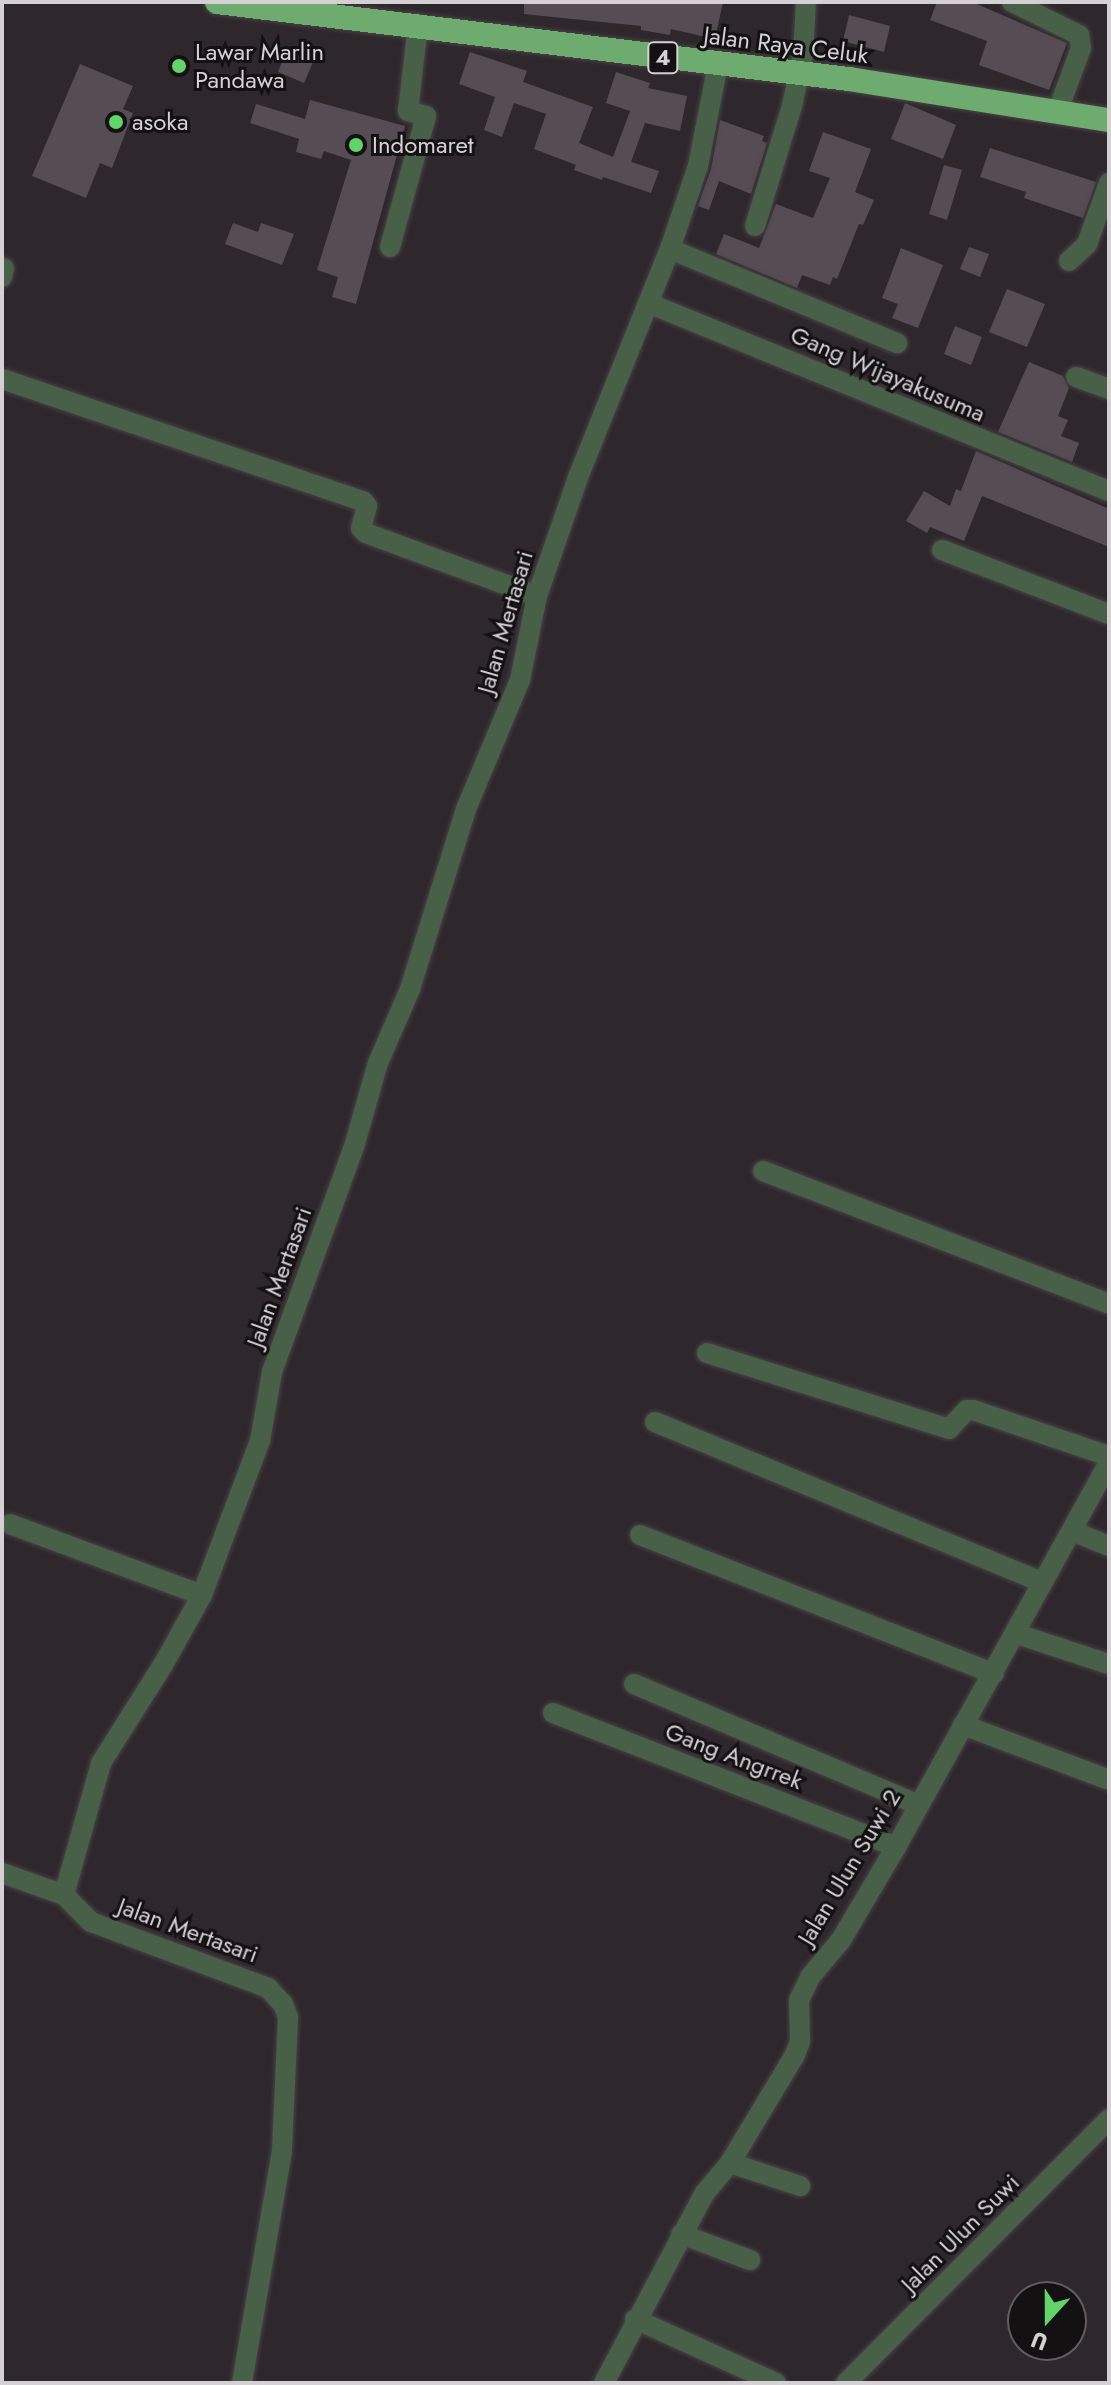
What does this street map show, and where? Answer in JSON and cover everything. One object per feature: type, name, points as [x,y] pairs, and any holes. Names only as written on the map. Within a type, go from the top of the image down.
[{"type":"highway","name":"Jalan Raya Celuk","points":[[217,2],[418,24],[799,73],[1109,120]]},
{"type":"street","points":[[755,226],[799,73],[806,2]]},
{"type":"street","points":[[1012,2],[1079,35],[1081,48],[1057,113]]},
{"type":"street","points":[[390,247],[426,116],[408,111],[418,24]]},
{"type":"street","name":"Jalan Mertasari","points":[[242,2383],[282,2151],[288,2017],[283,2004],[268,1988],[91,1922],[64,1895],[101,1763],[163,1665],[202,1595],[260,1441],[272,1372],[354,1147],[378,1063],[410,989],[466,809],[520,680],[537,596],[579,475],[670,249],[698,166],[718,64]]},
{"type":"street","points":[[1069,261],[1087,244],[1109,183]]},
{"type":"street","points":[[670,249],[897,343]]},
{"type":"street","name":"Gang Wijayakusuma","points":[[648,303],[1109,491]]},
{"type":"street","points":[[1076,377],[1109,389]]},
{"type":"street","points":[[2,379],[363,501],[367,506],[361,528],[366,533],[537,596]]},
{"type":"street","points":[[942,550],[1109,614]]},
{"type":"street","points":[[763,1171],[1109,1304]]},
{"type":"street","points":[[707,1353],[949,1429],[967,1410],[973,1410],[1109,1456]]},
{"type":"street","points":[[655,1422],[1042,1582]]},
{"type":"street","name":"Jalan Ulun Suwi 2","points":[[604,2383],[635,2319],[704,2194],[730,2163],[795,2055],[800,2041],[799,2000],[810,1977],[841,1940],[896,1847],[917,1804],[1017,1634],[1042,1582],[1109,1462]]},
{"type":"street","points":[[10,1524],[202,1595]]},
{"type":"street","points":[[1072,1531],[1109,1546]]},
{"type":"street","points":[[640,1535],[994,1674]]},
{"type":"street","points":[[1017,1634],[1109,1664]]},
{"type":"street","points":[[634,1684],[917,1804]]},
{"type":"street","name":"Gang Angrrek","points":[[553,1713],[896,1847]]},
{"type":"street","points":[[963,1725],[1109,1780]]},
{"type":"street","points":[[2,1873],[64,1895]]},
{"type":"street","name":"Jalan Ulun Suwi","points":[[850,2382],[1109,2119]]},
{"type":"street","points":[[730,2163],[800,2186]]},
{"type":"street","points":[[681,2234],[750,2260]]},
{"type":"street","points":[[635,2319],[776,2383]]},
{"type":"building","points":[[524,2],[723,2],[715,39],[671,29],[670,35],[641,30],[641,26],[524,14]]},
{"type":"building","points":[[937,2],[972,2],[1067,43],[1049,90],[979,65],[987,41],[930,20]]},
{"type":"building","points":[[849,15],[890,26],[884,52],[843,41]]},
{"type":"building","points":[[287,49],[314,60],[304,83],[278,72]]},
{"type":"building","points":[[470,52],[527,71],[523,82],[593,107],[579,143],[613,157],[630,111],[606,103],[616,72],[650,83],[648,88],[687,96],[680,131],[645,123],[631,162],[659,171],[651,193],[574,170],[576,165],[534,149],[546,114],[514,103],[502,137],[484,130],[495,97],[459,84]]},
{"type":"building","points":[[80,64],[133,86],[123,109],[133,113],[112,168],[100,163],[86,198],[32,176]]},
{"type":"building","points":[[310,100],[405,126],[356,304],[332,297],[338,277],[317,270],[351,160],[324,151],[321,159],[296,152],[299,139],[250,123],[256,104],[305,119]]},
{"type":"building","points":[[905,103],[956,125],[943,159],[891,139]]},
{"type":"building","points":[[720,120],[764,136],[762,141],[767,143],[751,194],[719,181],[709,210],[698,206],[711,169]]},
{"type":"building","points":[[823,132],[871,149],[855,192],[874,200],[863,225],[859,224],[837,279],[833,277],[830,285],[802,275],[797,288],[716,254],[724,234],[759,248],[776,204],[813,218],[830,178],[809,171]]},
{"type":"building","points":[[990,148],[1096,182],[1083,218],[1024,198],[1026,192],[980,177]]},
{"type":"building","points":[[944,165],[962,170],[947,220],[929,214]]},
{"type":"building","points":[[233,223],[258,232],[261,223],[294,234],[282,265],[225,244]]},
{"type":"building","points":[[969,247],[989,254],[980,277],[960,269]]},
{"type":"building","points":[[901,248],[943,265],[918,328],[892,318],[898,304],[882,298]]},
{"type":"building","points":[[1007,289],[1045,304],[1027,347],[989,332]]},
{"type":"building","points":[[955,326],[982,337],[971,365],[944,354]]},
{"type":"building","points":[[1029,362],[1063,376],[1069,388],[1058,416],[1068,420],[1061,436],[1079,443],[1072,462],[998,432]]},
{"type":"building","points":[[976,451],[1109,509],[1109,547],[982,496],[964,541],[930,527],[927,533],[906,521],[924,491],[950,506],[956,489],[961,491]]},
{"type":"place","name":"Lawar Marlin Pandawa","points":[[179,66]]},
{"type":"place","name":"asoka","points":[[116,122]]},
{"type":"place","name":"Indomaret","points":[[356,145]]}]
